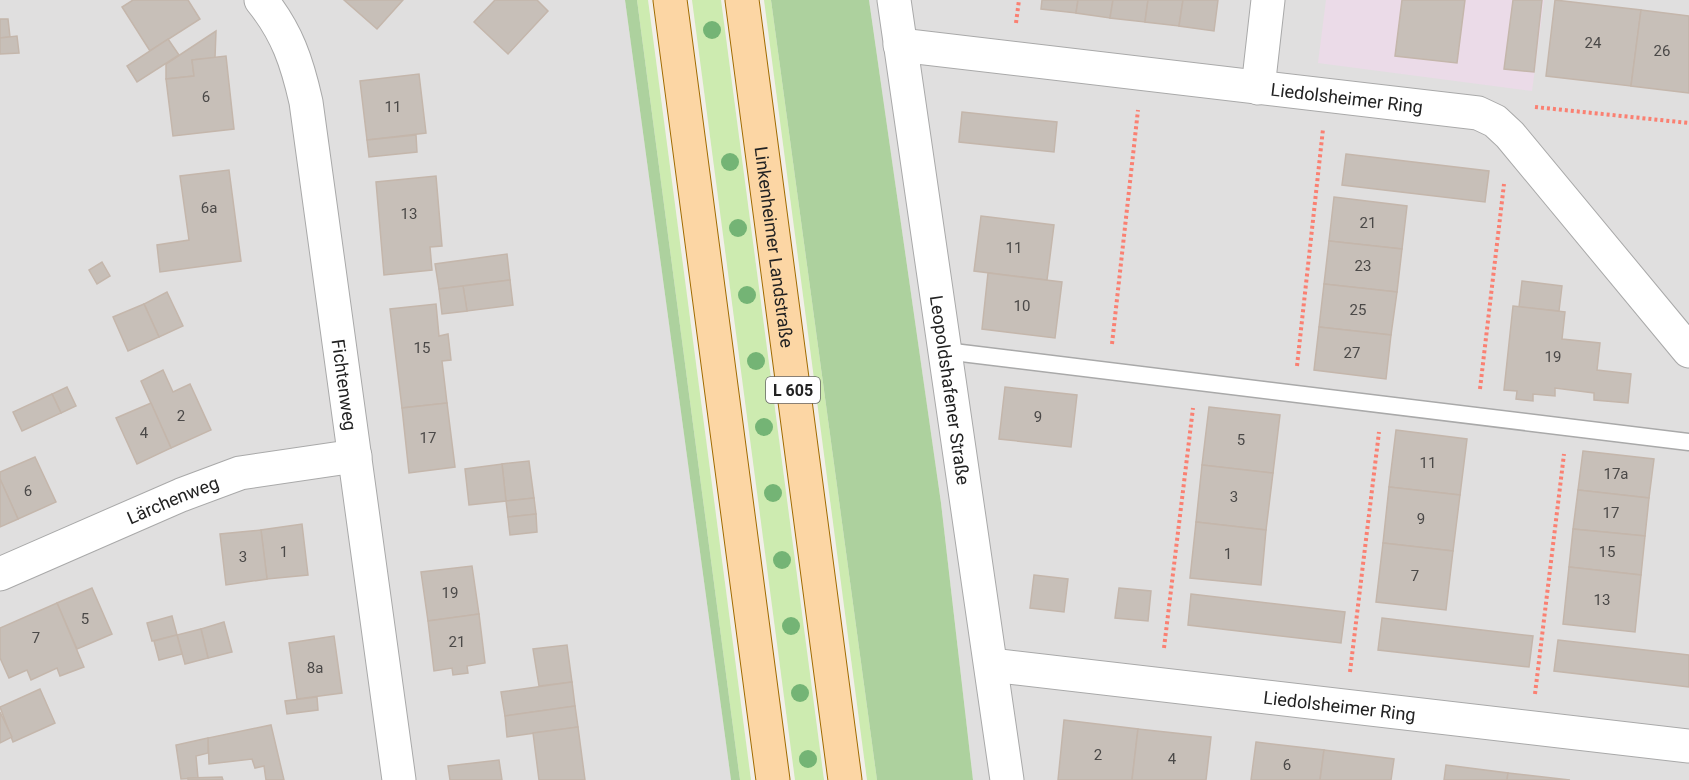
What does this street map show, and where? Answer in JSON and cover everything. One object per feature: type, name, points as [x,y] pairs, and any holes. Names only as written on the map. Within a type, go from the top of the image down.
[{"type":"main road","points":[[670,0],[773,780]]},
{"type":"main road","name":"Linkenheimer Landstraße","points":[[742,0],[845,780]]},
{"type":"street","name":"Fichtenweg","points":[[261,0],[274,17],[296,58],[306,102],[399,780]]},
{"type":"street","name":"Leopoldshafener Straße","points":[[894,0],[1008,780]]},
{"type":"street","points":[[1258,88],[1268,0]]},
{"type":"street","name":"Liedolsheimer Ring","points":[[900,45],[1478,114],[1502,128]]},
{"type":"street","points":[[1502,128],[1689,351]]},
{"type":"street","name":"Lärchenweg","points":[[0,574],[181,495],[240,473],[355,456]]},
{"type":"street","name":"Liedolsheimer Ring","points":[[991,665],[1689,746]]},
{"type":"lane","points":[[945,351],[1689,442]]},
{"type":"path","points":[[1109,371],[1142,75]]},
{"type":"path","points":[[1294,394],[1326,95]]},
{"type":"path","points":[[1476,416],[1506,104],[1689,123]]},
{"type":"path","points":[[1159,684],[1196,382]]},
{"type":"path","points":[[1346,706],[1383,405]]},
{"type":"path","points":[[1531,727],[1568,427]]},
{"type":"shaded area","points":[[0,0],[625,0],[731,780],[0,780]]},
{"type":"shaded area","points":[[869,0],[1689,0],[1689,780],[973,780],[941,503]]},
{"type":"shaded area","points":[[1326,0],[1544,0],[1532,91],[1318,63]]},
{"type":"green space","points":[[625,0],[637,0],[740,780],[731,780]]},
{"type":"green space","points":[[637,0],[648,0],[751,780],[740,780]]},
{"type":"green space","points":[[692,0],[721,0],[824,780],[795,780]]},
{"type":"green space","points":[[764,0],[771,0],[877,780],[867,780]]},
{"type":"green space","points":[[771,0],[869,0],[941,503],[973,780],[877,780]]},
{"type":"building","points":[[133,0],[188,0],[200,19],[150,51],[122,7]]},
{"type":"building","points":[[344,0],[403,0],[377,29]]},
{"type":"building","points":[[495,0],[537,0],[548,11],[508,54],[474,22]]},
{"type":"building","points":[[1042,0],[1078,0],[1076,13],[1041,9]]},
{"type":"building","points":[[1078,0],[1113,0],[1110,18],[1076,13]]},
{"type":"building","points":[[1113,0],[1148,0],[1145,22],[1110,18]]},
{"type":"building","points":[[1148,0],[1183,0],[1179,26],[1145,22]]},
{"type":"building","points":[[1183,0],[1218,0],[1214,31],[1179,26]]},
{"type":"building","points":[[1402,0],[1465,0],[1457,63],[1395,56]]},
{"type":"building","points":[[1513,0],[1542,0],[1534,72],[1504,69]]},
{"type":"building","points":[[1555,0],[1641,10],[1631,86],[1546,76]]},
{"type":"building","points":[[1641,10],[1689,16],[1689,93],[1631,86]]},
{"type":"building","points":[[0,19],[8,19],[10,37],[0,38]]},
{"type":"building","points":[[216,31],[215,58],[192,60],[194,76],[166,79],[166,64]]},
{"type":"building","points":[[17,36],[19,53],[0,54],[0,38]]},
{"type":"building","points":[[168,39],[179,55],[137,82],[127,66]]},
{"type":"building","points":[[226,56],[234,129],[173,136],[166,79],[194,76],[192,60]]},
{"type":"building","points":[[419,74],[426,133],[367,140],[360,81]]},
{"type":"building","points":[[962,112],[1057,122],[1054,152],[959,142]]},
{"type":"building","points":[[416,135],[417,152],[369,157],[367,140]]},
{"type":"building","points":[[1346,154],[1489,171],[1485,202],[1342,185]]},
{"type":"building","points":[[229,170],[241,261],[160,272],[157,245],[189,240],[180,176]]},
{"type":"building","points":[[436,176],[442,246],[430,247],[432,270],[384,275],[376,182]]},
{"type":"building","points":[[1334,197],[1407,206],[1402,249],[1329,241]]},
{"type":"building","points":[[981,216],[1054,225],[1047,280],[974,271]]},
{"type":"building","points":[[1329,241],[1402,249],[1397,292],[1324,284]]},
{"type":"building","points":[[507,254],[510,280],[439,289],[435,264]]},
{"type":"building","points":[[102,262],[110,276],[97,284],[89,270]]},
{"type":"building","points":[[988,273],[1062,282],[1055,338],[982,329]]},
{"type":"building","points":[[510,280],[513,305],[467,311],[463,286]]},
{"type":"building","points":[[1522,281],[1562,286],[1559,311],[1519,307]]},
{"type":"building","points":[[1324,284],[1397,292],[1391,335],[1319,327]]},
{"type":"building","points":[[463,286],[467,311],[442,314],[439,289]]},
{"type":"building","points":[[167,292],[183,326],[159,337],[144,304]]},
{"type":"building","points":[[144,304],[159,337],[128,351],[113,317]]},
{"type":"building","points":[[436,304],[439,336],[448,334],[451,360],[442,361],[447,403],[402,408],[390,309]]},
{"type":"building","points":[[1513,306],[1565,312],[1562,339],[1600,343],[1597,370],[1631,374],[1628,403],[1594,400],[1594,393],[1555,388],[1555,396],[1533,394],[1533,401],[1516,399],[1517,391],[1504,390]]},
{"type":"building","points":[[1319,327],[1391,335],[1386,379],[1314,370]]},
{"type":"building","points":[[163,370],[173,392],[190,384],[211,430],[171,448],[141,381]]},
{"type":"building","points":[[67,387],[76,406],[61,413],[52,394]]},
{"type":"building","points":[[1005,387],[1077,395],[1071,447],[999,439]]},
{"type":"building","points":[[52,394],[61,413],[22,431],[13,412]]},
{"type":"building","points":[[151,403],[171,448],[137,464],[116,418]]},
{"type":"building","points":[[447,403],[455,467],[409,473],[402,408]]},
{"type":"building","points":[[1209,407],[1280,415],[1273,473],[1202,465]]},
{"type":"building","points":[[1396,430],[1467,439],[1460,495],[1389,487]]},
{"type":"building","points":[[1583,451],[1654,459],[1649,498],[1578,490]]},
{"type":"building","points":[[35,457],[56,502],[18,519],[0,479],[0,472]]},
{"type":"building","points":[[529,461],[534,498],[506,501],[502,464]]},
{"type":"building","points":[[502,464],[506,501],[469,505],[465,469]]},
{"type":"building","points":[[1202,465],[1273,473],[1266,530],[1196,522]]},
{"type":"building","points":[[0,479],[18,519],[0,527]]},
{"type":"building","points":[[1389,487],[1460,495],[1453,551],[1383,543]]},
{"type":"building","points":[[1578,490],[1649,498],[1645,536],[1573,529]]},
{"type":"building","points":[[534,498],[536,514],[508,517],[506,501]]},
{"type":"building","points":[[536,514],[537,532],[510,535],[508,517]]},
{"type":"building","points":[[1196,522],[1266,530],[1261,585],[1190,578]]},
{"type":"building","points":[[302,524],[308,575],[267,579],[261,530]]},
{"type":"building","points":[[1573,529],[1645,536],[1641,575],[1569,567]]},
{"type":"building","points":[[261,530],[267,579],[226,585],[220,534]]},
{"type":"building","points":[[1383,543],[1453,551],[1446,610],[1376,602]]},
{"type":"building","points":[[472,566],[479,614],[428,621],[421,572]]},
{"type":"building","points":[[1569,567],[1641,575],[1635,632],[1563,624]]},
{"type":"building","points":[[1034,575],[1068,579],[1064,612],[1030,608]]},
{"type":"building","points":[[92,588],[112,634],[77,649],[57,603]]},
{"type":"building","points":[[1119,588],[1151,591],[1148,621],[1115,618]]},
{"type":"building","points":[[1191,594],[1345,612],[1341,643],[1188,625]]},
{"type":"building","points":[[57,603],[84,667],[60,676],[57,668],[31,680],[27,670],[9,678],[0,658],[0,628]]},
{"type":"building","points":[[479,614],[485,663],[467,666],[468,673],[453,675],[452,668],[434,671],[428,621]]},
{"type":"building","points":[[172,616],[177,635],[152,641],[147,623]]},
{"type":"building","points":[[1382,618],[1533,636],[1529,667],[1378,650]]},
{"type":"building","points":[[224,622],[232,652],[208,658],[201,629]]},
{"type":"building","points":[[201,629],[208,658],[185,664],[177,635]]},
{"type":"building","points":[[177,635],[182,654],[159,660],[154,641]]},
{"type":"building","points":[[334,636],[342,693],[297,699],[289,643]]},
{"type":"building","points":[[1558,640],[1689,655],[1689,687],[1554,671]]},
{"type":"building","points":[[567,645],[572,682],[539,686],[533,649]]},
{"type":"building","points":[[572,682],[575,706],[505,716],[501,692]]},
{"type":"building","points":[[40,689],[55,723],[13,742],[0,707]]},
{"type":"building","points":[[317,697],[318,710],[287,714],[285,701]]},
{"type":"building","points":[[575,706],[578,727],[507,737],[505,716]]},
{"type":"building","points":[[0,712],[12,737],[0,743]]},
{"type":"building","points":[[1064,720],[1138,729],[1132,780],[1058,780]]},
{"type":"building","points":[[271,725],[284,780],[266,780],[264,766],[255,768],[252,759],[209,764],[208,738]]},
{"type":"building","points":[[578,727],[585,780],[539,780],[533,733]]},
{"type":"building","points":[[1138,729],[1211,737],[1206,780],[1132,780]]},
{"type":"building","points":[[208,738],[208,753],[196,756],[198,778],[181,779],[176,745]]},
{"type":"building","points":[[1256,742],[1324,750],[1320,780],[1251,780]]},
{"type":"building","points":[[1324,750],[1394,759],[1391,780],[1320,780]]},
{"type":"building","points":[[499,760],[502,780],[450,780],[448,766]]},
{"type":"building","points":[[1446,765],[1508,773],[1507,780],[1444,780]]},
{"type":"building","points":[[1508,773],[1570,780],[1507,780]]},
{"type":"building","points":[[222,777],[223,780],[188,780],[188,778]]}]
